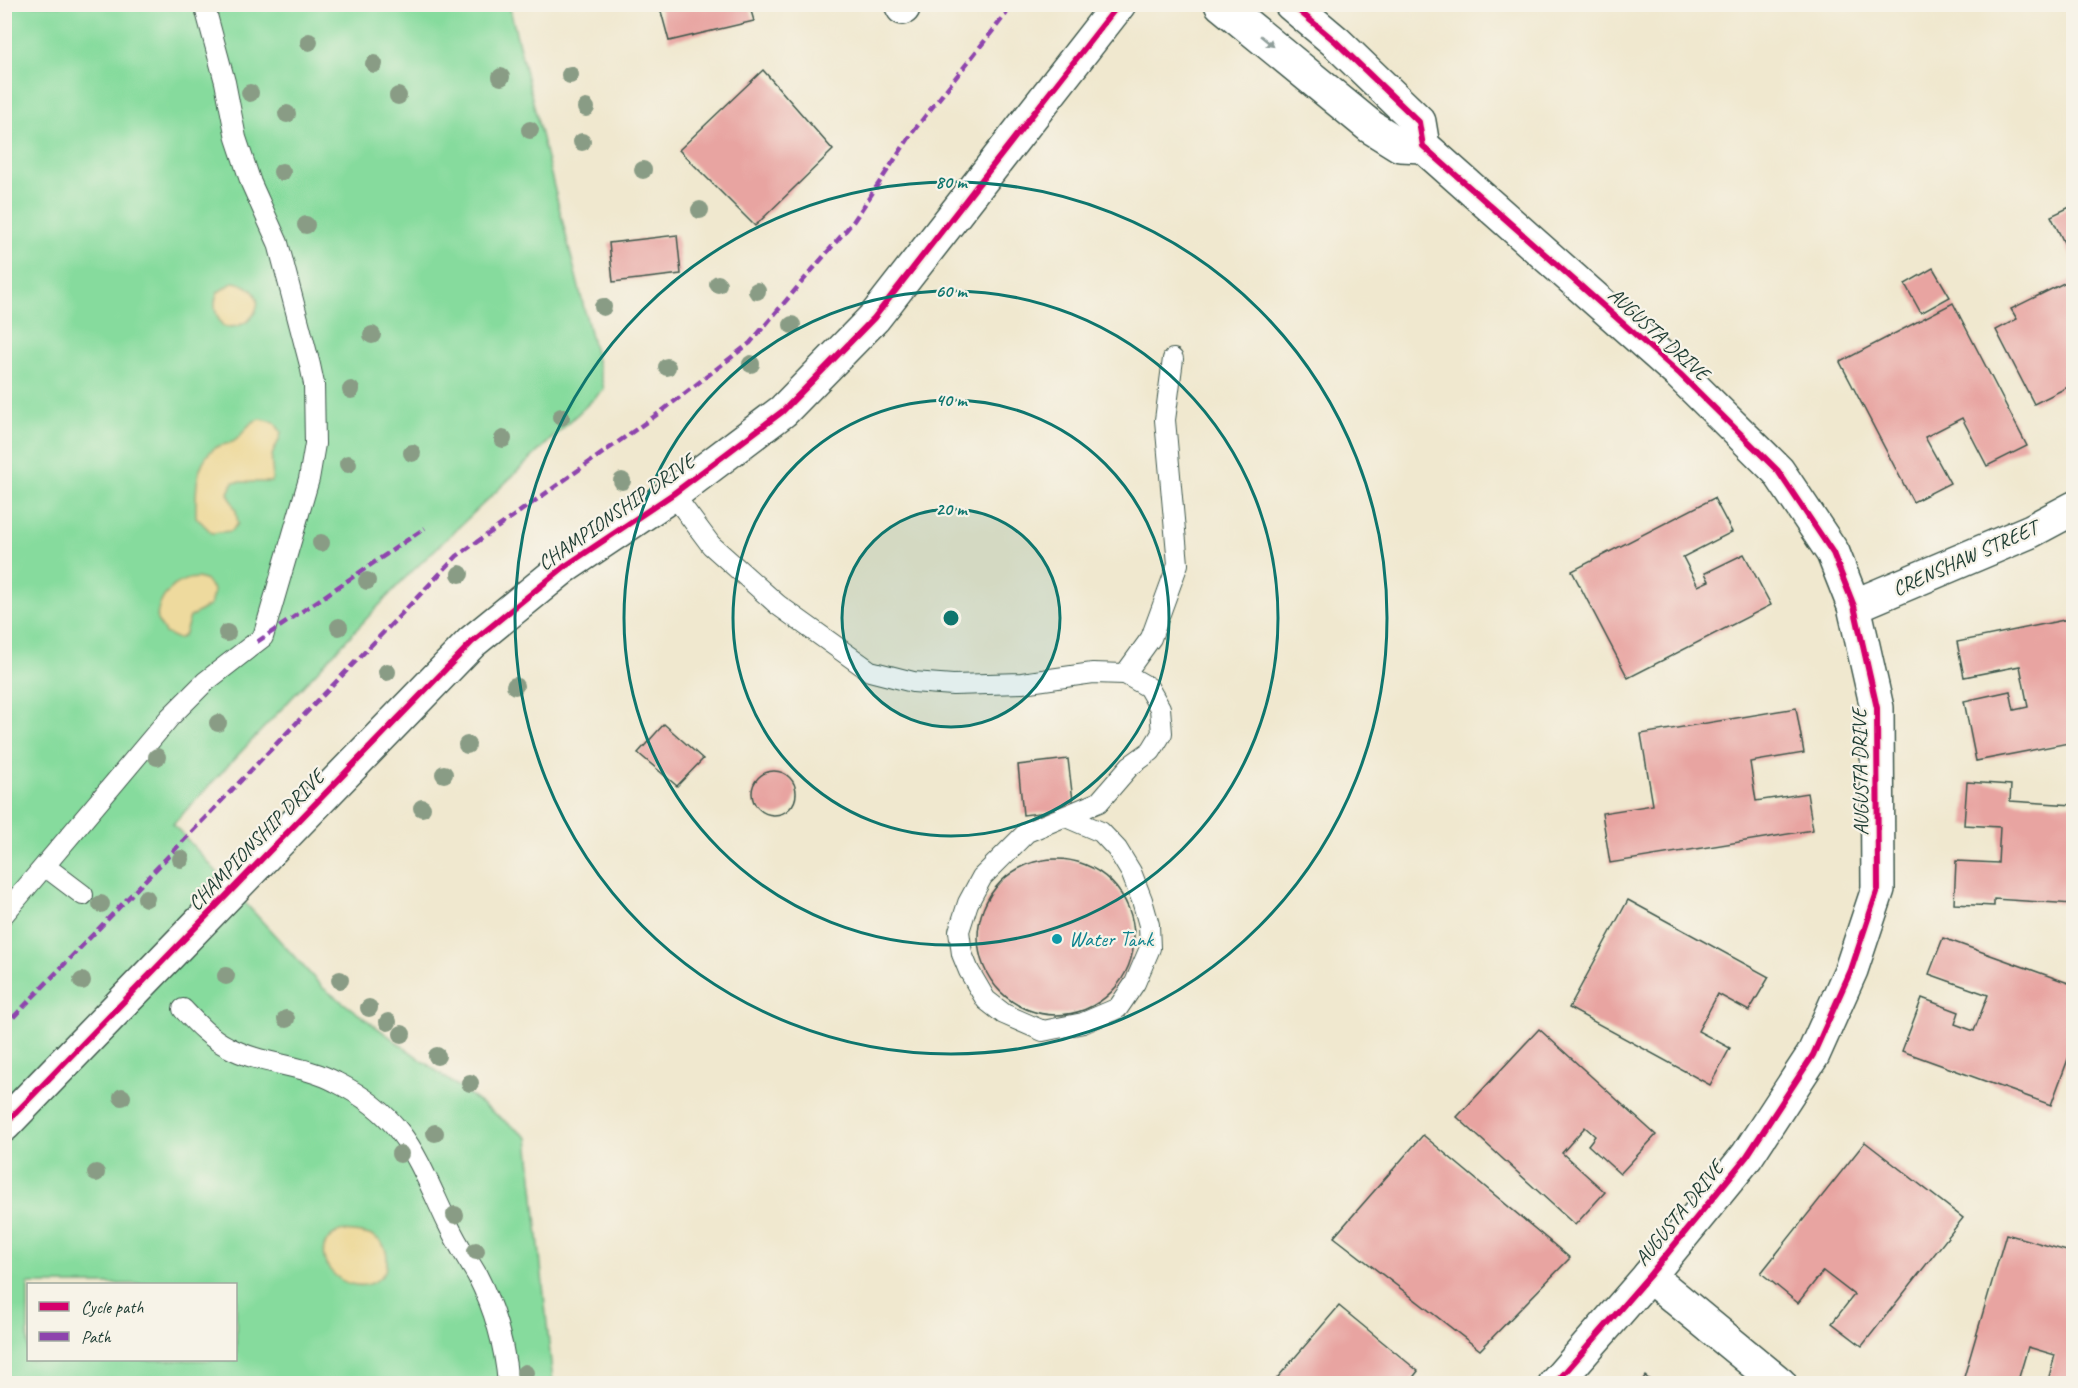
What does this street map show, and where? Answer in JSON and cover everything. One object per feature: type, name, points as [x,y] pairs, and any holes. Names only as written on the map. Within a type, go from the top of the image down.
[{"type":"street","name":"CHAMPIONSHIP DRIVE","points":[[4,1125],[472,642],[564,567],[673,494],[783,411],[874,318],[1119,4]]},
{"type":"street","points":[[1221,4],[1371,127],[1400,145],[1423,146],[1419,122],[1336,42],[1291,4]]},
{"type":"street","name":"AUGUSTA DRIVE","points":[[1423,146],[1680,374],[1778,471],[1833,553],[1854,606],[1877,708],[1878,889],[1851,970],[1813,1055],[1747,1156],[1649,1276],[1555,1383]]},
{"type":"street","name":"CRENSHAW STREET","points":[[1854,606],[2031,531],[2073,508]]},
{"type":"street","points":[[1649,1276],[1780,1383]]},
{"type":"lane","points":[[4,914],[46,867],[170,717],[205,682],[263,637],[309,479],[315,444],[314,384],[310,365],[278,243],[251,183],[236,138],[204,4]]},
{"type":"lane","points":[[1125,674],[1151,638],[1178,564],[1165,420],[1173,359]]},
{"type":"lane","points":[[673,494],[711,545],[778,605],[870,671],[913,682],[953,685],[1022,683],[1093,673],[1125,674],[1148,687],[1160,708],[1162,733],[1151,751],[1130,766],[1099,802],[1027,832],[982,877],[972,894],[959,931],[962,954],[986,1000],[1004,1014],[1044,1031],[1083,1023],[1118,1008],[1135,983],[1150,948],[1149,925],[1142,900],[1117,849],[1101,832],[1066,817]]},
{"type":"lane","points":[[46,867],[83,895]]},
{"type":"lane","points":[[183,1009],[211,1037],[226,1047],[335,1081],[380,1108],[397,1127],[421,1162],[447,1222],[485,1293],[504,1349],[508,1383]]},
{"type":"green space","points":[[5,5],[509,5],[604,389],[402,581],[173,824],[323,988],[528,1138],[553,1383],[5,1384]]},
{"type":"sand","points":[[234,282],[247,287],[255,294],[258,302],[256,310],[243,324],[234,327],[223,326],[215,309],[216,296],[218,292]]},
{"type":"sand","points":[[261,419],[274,422],[281,432],[272,456],[271,482],[233,482],[228,493],[236,511],[238,524],[231,531],[212,533],[196,517],[197,482],[202,464],[212,450],[234,441],[250,424]]},
{"type":"sand","points":[[198,578],[207,581],[214,591],[210,605],[190,617],[184,636],[178,639],[165,633],[157,620],[160,604],[175,585]]},
{"type":"sand","points":[[340,1231],[372,1236],[383,1245],[387,1264],[377,1280],[365,1285],[352,1284],[340,1279],[331,1271],[325,1261],[324,1250],[328,1239]]},
{"type":"building","points":[[659,4],[749,4],[754,21],[669,41]]},
{"type":"building","points":[[763,70],[833,150],[755,226],[679,150]]},
{"type":"building","points":[[2074,205],[2074,263],[2051,216]]},
{"type":"building","points":[[677,235],[681,274],[613,282],[609,243]]},
{"type":"building","points":[[1933,268],[1950,297],[1921,313],[1905,284]]},
{"type":"building","points":[[2074,278],[2074,384],[2034,404],[1996,330],[2017,319],[2011,309]]},
{"type":"building","points":[[1953,303],[2027,446],[1987,466],[1962,418],[1925,437],[1950,483],[1913,502],[1840,362]]},
{"type":"building","points":[[1714,498],[1732,532],[1683,557],[1698,586],[1709,581],[1705,573],[1744,554],[1771,605],[1628,678],[1572,571]]},
{"type":"building","points":[[2074,618],[2074,742],[1976,761],[1964,701],[2010,691],[2014,710],[2028,707],[2020,666],[1964,677],[1957,642]]},
{"type":"building","points":[[1796,708],[1804,753],[1750,762],[1756,801],[1807,793],[1813,830],[1610,863],[1602,813],[1653,805],[1641,734]]},
{"type":"building","points":[[664,724],[703,759],[677,786],[638,753]]},
{"type":"building","points":[[1068,759],[1074,809],[1023,815],[1018,765]]},
{"type":"building","points":[[774,771],[789,778],[796,793],[789,808],[774,815],[759,808],[752,793],[759,778]]},
{"type":"building","points":[[1967,782],[2011,785],[2010,801],[2074,805],[2074,904],[1994,899],[1994,906],[1954,904],[1956,861],[1998,863],[2000,827],[1964,825]]},
{"type":"building","name":"Water Tank","points":[[1056,859],[1071,860],[1086,865],[1100,872],[1111,882],[1121,893],[1128,907],[1133,922],[1133,952],[1128,967],[1121,981],[1111,992],[1100,1002],[1086,1009],[1071,1014],[1056,1015],[1041,1014],[1026,1009],[1012,1002],[1001,992],[991,981],[984,967],[979,952],[978,937],[979,922],[984,907],[991,893],[1001,882],[1012,872],[1026,865],[1041,860]]},
{"type":"building","points":[[1628,900],[1769,977],[1749,1011],[1718,994],[1698,1031],[1730,1048],[1710,1085],[1569,1008]]},
{"type":"building","points":[[1943,938],[2074,985],[2074,1043],[2051,1105],[1902,1051],[1922,998],[1959,1012],[1955,1024],[1974,1031],[1988,995],[1929,974]]},
{"type":"building","points":[[1539,1029],[1656,1135],[1620,1174],[1588,1145],[1595,1136],[1585,1127],[1562,1153],[1605,1192],[1575,1225],[1457,1117]]},
{"type":"building","points":[[1423,1135],[1570,1258],[1480,1350],[1334,1237]]},
{"type":"building","points":[[1865,1142],[1963,1218],[1862,1346],[1832,1323],[1854,1295],[1823,1271],[1798,1303],[1761,1273]]},
{"type":"building","points":[[2006,1234],[2074,1253],[2074,1384],[2047,1384],[2055,1355],[2028,1347],[2017,1384],[1962,1384]]},
{"type":"building","points":[[1339,1306],[1418,1371],[1408,1384],[1272,1384]]},
{"type":"building","points":[[1645,1376],[1655,1384],[1640,1384]]},
{"type":"marked path","points":[[4,1027],[457,556],[662,411],[750,343],[853,222],[915,129],[1006,14],[1010,4]]},
{"type":"marked path","points":[[257,642],[425,528]]},
{"type":"cycle path","points":[[4,1125],[472,642],[564,567],[673,494],[783,411],[874,318],[1119,4]]},
{"type":"cycle path","points":[[1291,4],[1336,42],[1419,122],[1423,146],[1680,374],[1778,471],[1833,553],[1854,606],[1877,708],[1878,889],[1851,970],[1813,1055],[1747,1156],[1649,1276],[1555,1384]]},
{"type":"place","name":"Water Tank","points":[[1057,939]]}]
